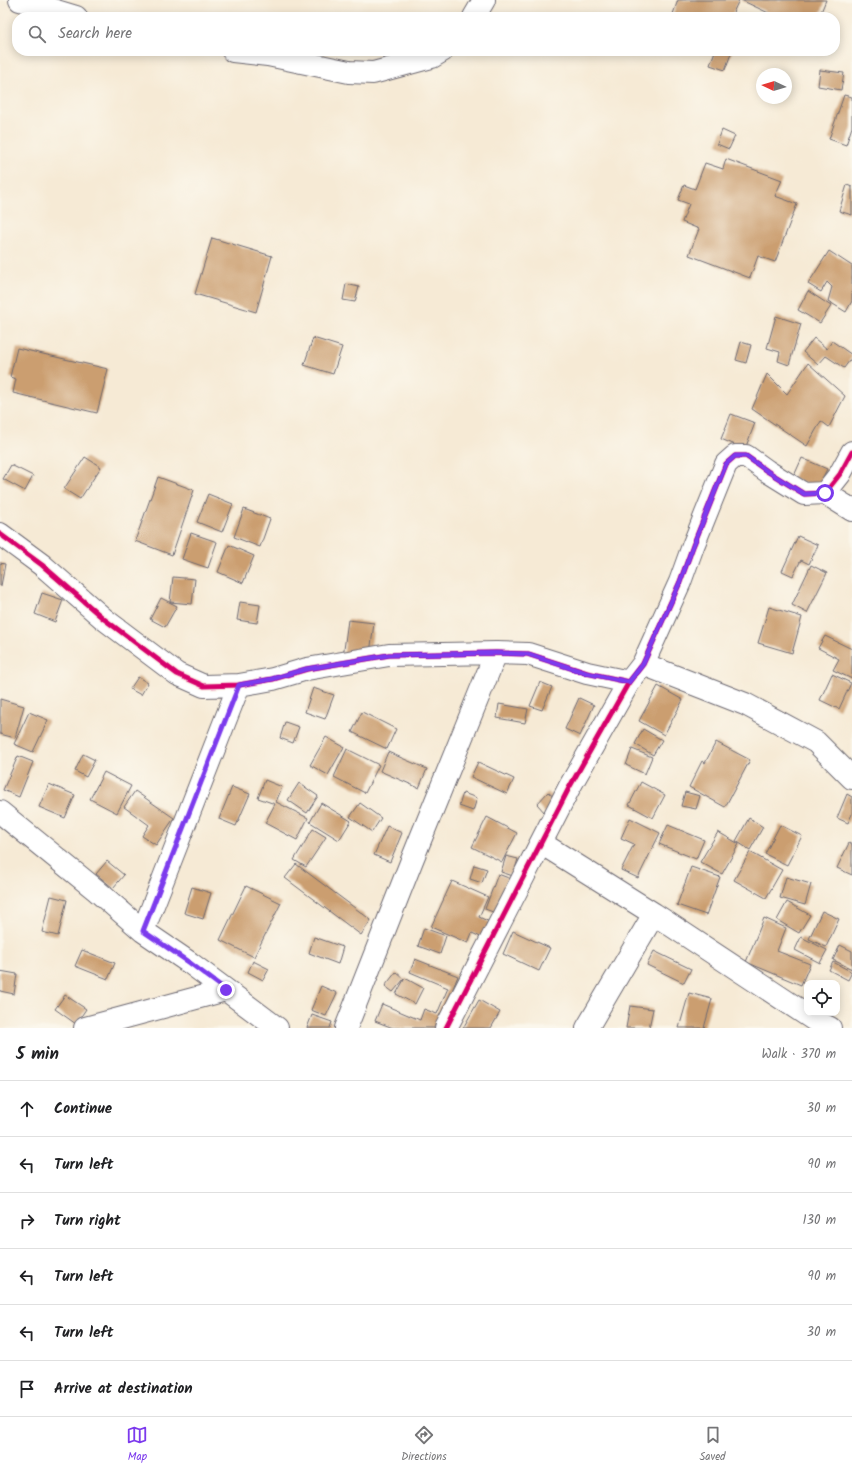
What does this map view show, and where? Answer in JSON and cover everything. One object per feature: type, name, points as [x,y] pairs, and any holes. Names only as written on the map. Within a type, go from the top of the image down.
[{"type":"street","points":[[20,0],[60,12]]},
{"type":"street","points":[[477,12],[484,0]]},
{"type":"street","points":[[273,56],[349,72],[373,73],[434,56]]},
{"type":"street","points":[[825,493],[840,474],[852,452]]},
{"type":"street","points":[[446,1028],[569,788],[629,682],[643,664],[680,582],[726,464],[735,456],[746,456],[804,494],[825,493],[852,510]]},
{"type":"street","points":[[0,534],[42,565],[104,619],[177,674],[204,686],[239,685],[272,679],[306,669],[389,655],[496,653],[528,654],[586,673],[629,682]]},
{"type":"street","points":[[346,1028],[496,653]]},
{"type":"street","points":[[643,664],[745,704],[816,742],[852,778]]},
{"type":"street","points":[[143,931],[239,685]]},
{"type":"street","points":[[0,812],[96,890],[143,931],[190,963],[277,1028]]},
{"type":"street","points":[[541,843],[654,914],[816,1021],[830,1028]]},
{"type":"street","points":[[587,1028],[654,914]]},
{"type":"street","points":[[85,1028],[226,990]]},
{"type":"building","points":[[678,0],[739,0],[733,12],[674,12]]},
{"type":"building","points":[[741,0],[826,0],[821,12],[766,12]]},
{"type":"building","points":[[713,56],[730,56],[725,70],[710,65]]},
{"type":"building","points":[[820,70],[844,73],[841,90],[818,86]]},
{"type":"building","points":[[844,95],[852,97],[852,127],[846,145],[829,139]]},
{"type":"building","points":[[722,130],[735,136],[729,149],[717,144]]},
{"type":"building","points":[[726,159],[782,180],[775,196],[797,204],[775,262],[758,256],[750,278],[689,255],[699,229],[682,222],[689,204],[678,200],[684,185],[695,189],[705,163],[723,169]]},
{"type":"building","points":[[847,185],[852,187],[852,215],[839,211]]},
{"type":"building","points":[[212,238],[272,256],[256,312],[195,294]]},
{"type":"building","points":[[829,251],[852,266],[852,301],[846,312],[828,301],[832,287],[827,282],[821,292],[808,284]]},
{"type":"building","points":[[346,284],[359,287],[355,302],[343,300]]},
{"type":"building","points":[[808,291],[831,306],[820,323],[798,310]]},
{"type":"building","points":[[776,316],[801,324],[789,365],[778,361],[780,352],[767,348]]},
{"type":"building","points":[[313,338],[342,347],[333,374],[304,365]]},
{"type":"building","points":[[814,338],[827,349],[832,341],[852,355],[852,357],[844,368],[826,356],[818,365],[803,352]]},
{"type":"building","points":[[741,342],[751,345],[746,363],[736,360]]},
{"type":"building","points":[[17,348],[108,369],[97,413],[13,393],[16,379],[10,377]]},
{"type":"building","points":[[808,363],[845,396],[829,427],[821,421],[807,446],[752,409],[767,374],[787,394]]},
{"type":"building","points":[[731,414],[755,423],[745,449],[721,439]]},
{"type":"building","points":[[85,457],[101,467],[80,499],[64,489]]},
{"type":"building","points":[[802,458],[827,469],[817,489],[793,478]]},
{"type":"building","points":[[11,465],[33,476],[25,491],[3,479]]},
{"type":"building","points":[[158,477],[194,490],[172,555],[135,541]]},
{"type":"building","points":[[208,494],[233,504],[222,532],[197,522]]},
{"type":"building","points":[[244,509],[270,519],[260,547],[234,537]]},
{"type":"building","points":[[191,533],[217,542],[208,568],[182,559]]},
{"type":"building","points":[[798,536],[818,545],[809,564],[801,560],[793,576],[782,571]]},
{"type":"building","points":[[229,545],[254,556],[243,583],[218,572]]},
{"type":"building","points":[[0,563],[5,564],[1,586],[0,586]]},
{"type":"building","points":[[811,565],[827,573],[807,613],[792,605]]},
{"type":"building","points":[[173,577],[195,579],[192,604],[170,602]]},
{"type":"building","points":[[42,593],[63,600],[55,622],[35,614]]},
{"type":"building","points":[[161,598],[177,606],[165,627],[150,619]]},
{"type":"building","points":[[240,602],[260,605],[257,623],[237,620]]},
{"type":"building","points":[[769,607],[802,617],[792,653],[758,643]]},
{"type":"building","points":[[348,620],[374,623],[369,661],[343,657]]},
{"type":"building","points":[[825,636],[852,649],[852,679],[833,670],[839,659],[818,648]]},
{"type":"building","points":[[832,674],[851,683],[839,709],[820,700]]},
{"type":"building","points":[[138,677],[148,683],[141,695],[130,689]]},
{"type":"building","points":[[540,682],[552,687],[542,710],[530,706]]},
{"type":"building","points":[[658,686],[683,700],[664,735],[639,721]]},
{"type":"building","points":[[313,688],[334,695],[325,719],[305,712]]},
{"type":"building","points":[[579,698],[594,705],[580,736],[565,729]]},
{"type":"building","points":[[0,699],[24,706],[15,738],[0,734]]},
{"type":"building","points":[[499,704],[528,709],[525,723],[497,718]]},
{"type":"building","points":[[29,712],[48,720],[33,752],[14,744]]},
{"type":"building","points":[[362,712],[396,729],[387,749],[352,732]]},
{"type":"building","points":[[285,722],[299,727],[293,743],[280,738]]},
{"type":"building","points":[[643,729],[662,740],[653,755],[635,744]]},
{"type":"building","points":[[326,737],[344,747],[328,775],[310,765]]},
{"type":"building","points":[[716,742],[750,760],[725,807],[689,787],[702,761],[705,763]]},
{"type":"building","points":[[347,749],[379,765],[365,793],[334,777]]},
{"type":"building","points":[[632,749],[652,757],[645,774],[626,765]]},
{"type":"building","points":[[388,752],[427,769],[419,788],[380,771]]},
{"type":"building","points":[[83,754],[95,760],[86,777],[75,771]]},
{"type":"building","points":[[18,756],[33,762],[19,797],[3,790]]},
{"type":"building","points":[[478,762],[514,779],[507,794],[471,777]]},
{"type":"building","points":[[104,772],[131,786],[117,813],[90,799]]},
{"type":"building","points":[[265,780],[282,787],[276,802],[308,818],[297,840],[265,823],[275,804],[258,798]]},
{"type":"building","points":[[641,782],[665,795],[653,818],[629,805]]},
{"type":"building","points":[[299,783],[318,796],[307,813],[288,800]]},
{"type":"building","points":[[49,784],[75,795],[65,818],[39,807]]},
{"type":"building","points":[[232,787],[250,794],[236,826],[219,819]]},
{"type":"building","points":[[135,791],[174,818],[156,845],[142,836],[149,825],[124,807]]},
{"type":"building","points":[[548,792],[557,800],[545,813],[537,804]]},
{"type":"building","points":[[685,792],[700,796],[696,809],[681,806]]},
{"type":"building","points":[[463,793],[477,798],[473,811],[459,806]]},
{"type":"building","points":[[847,794],[852,797],[852,814],[848,823],[837,818]]},
{"type":"building","points":[[321,803],[351,821],[339,840],[310,822]]},
{"type":"building","points":[[360,803],[381,818],[372,832],[350,817]]},
{"type":"building","points":[[487,817],[517,833],[502,862],[472,847]]},
{"type":"building","points":[[630,818],[660,833],[638,878],[621,870],[634,844],[621,838]]},
{"type":"building","points":[[749,818],[763,827],[750,850],[736,841]]},
{"type":"building","points":[[668,825],[704,840],[696,859],[659,844]]},
{"type":"building","points":[[780,825],[802,836],[787,865],[765,854]]},
{"type":"building","points":[[387,826],[402,833],[390,862],[374,855]]},
{"type":"building","points":[[313,829],[326,837],[306,867],[294,860]]},
{"type":"building","points":[[718,832],[739,844],[722,874],[700,862]]},
{"type":"building","points":[[849,843],[852,845],[852,875],[837,868]]},
{"type":"building","points":[[750,852],[782,870],[766,898],[734,880]]},
{"type":"building","points":[[506,856],[518,859],[513,876],[501,872]]},
{"type":"building","points":[[107,861],[124,875],[113,888],[96,874]]},
{"type":"building","points":[[296,864],[371,920],[361,935],[285,878]]},
{"type":"building","points":[[474,865],[487,869],[482,883],[470,879]]},
{"type":"building","points":[[691,867],[720,877],[706,915],[677,905]]},
{"type":"building","points":[[498,874],[514,880],[501,915],[485,909]]},
{"type":"building","points":[[786,877],[811,884],[805,905],[780,898]]},
{"type":"building","points":[[452,881],[488,897],[479,917],[494,924],[487,940],[472,933],[468,943],[431,927]]},
{"type":"building","points":[[246,886],[281,903],[254,957],[220,940]]},
{"type":"building","points":[[192,887],[211,893],[203,919],[184,913]]},
{"type":"building","points":[[51,896],[67,900],[58,936],[42,932]]},
{"type":"building","points":[[787,902],[810,915],[799,933],[777,920]]},
{"type":"building","points":[[822,911],[839,919],[826,947],[809,939]]},
{"type":"building","points":[[764,918],[786,928],[777,951],[810,964],[801,985],[746,962]]},
{"type":"building","points":[[424,928],[446,936],[440,954],[418,946]]},
{"type":"building","points":[[513,931],[550,948],[539,971],[503,954]]},
{"type":"building","points":[[314,937],[343,947],[338,964],[309,953]]},
{"type":"building","points":[[801,937],[827,950],[820,963],[795,950]]},
{"type":"building","points":[[840,945],[852,951],[852,969],[833,960]]},
{"type":"building","points":[[82,950],[115,963],[108,979],[75,966]]},
{"type":"building","points":[[654,951],[691,969],[684,983],[647,965]]},
{"type":"building","points":[[415,959],[458,976],[437,1028],[393,1028],[375,1021],[382,1004],[420,1020],[424,1009],[437,1014],[448,988],[410,972]]},
{"type":"building","points":[[253,961],[269,969],[263,980],[248,972]]},
{"type":"building","points":[[833,962],[852,972],[848,980],[829,970]]},
{"type":"building","points":[[0,971],[17,974],[14,994],[0,991]]},
{"type":"building","points":[[396,972],[404,979],[393,992],[385,986]]},
{"type":"building","points":[[405,978],[423,988],[415,1004],[396,994]]},
{"type":"building","points":[[321,986],[337,993],[326,1016],[311,1010]]},
{"type":"building","points":[[689,993],[712,999],[704,1028],[679,1028]]},
{"type":"building","points":[[65,995],[86,1009],[76,1024],[55,1009]]},
{"type":"building","points":[[479,1000],[500,1012],[491,1028],[463,1028]]},
{"type":"building","points":[[630,1006],[653,1009],[649,1028],[626,1028]]},
{"type":"building","points":[[312,1015],[332,1022],[330,1028],[307,1028]]},
{"type":"cycle path","points":[[446,1028],[569,788],[629,682],[643,664],[680,582],[726,464],[735,456],[746,456],[804,494],[825,493],[840,474],[852,452]]},
{"type":"cycle path","points":[[0,534],[42,565],[104,619],[177,674],[204,686],[239,685],[273,679],[307,669],[389,655],[496,653],[528,654],[587,673],[629,682]]},
{"type":"route","points":[[226,990],[143,931],[239,685],[272,679],[306,669],[389,655],[496,653],[528,654],[586,673],[629,682],[643,664],[680,582],[726,464],[735,456],[746,456],[804,494],[825,493]]}]
